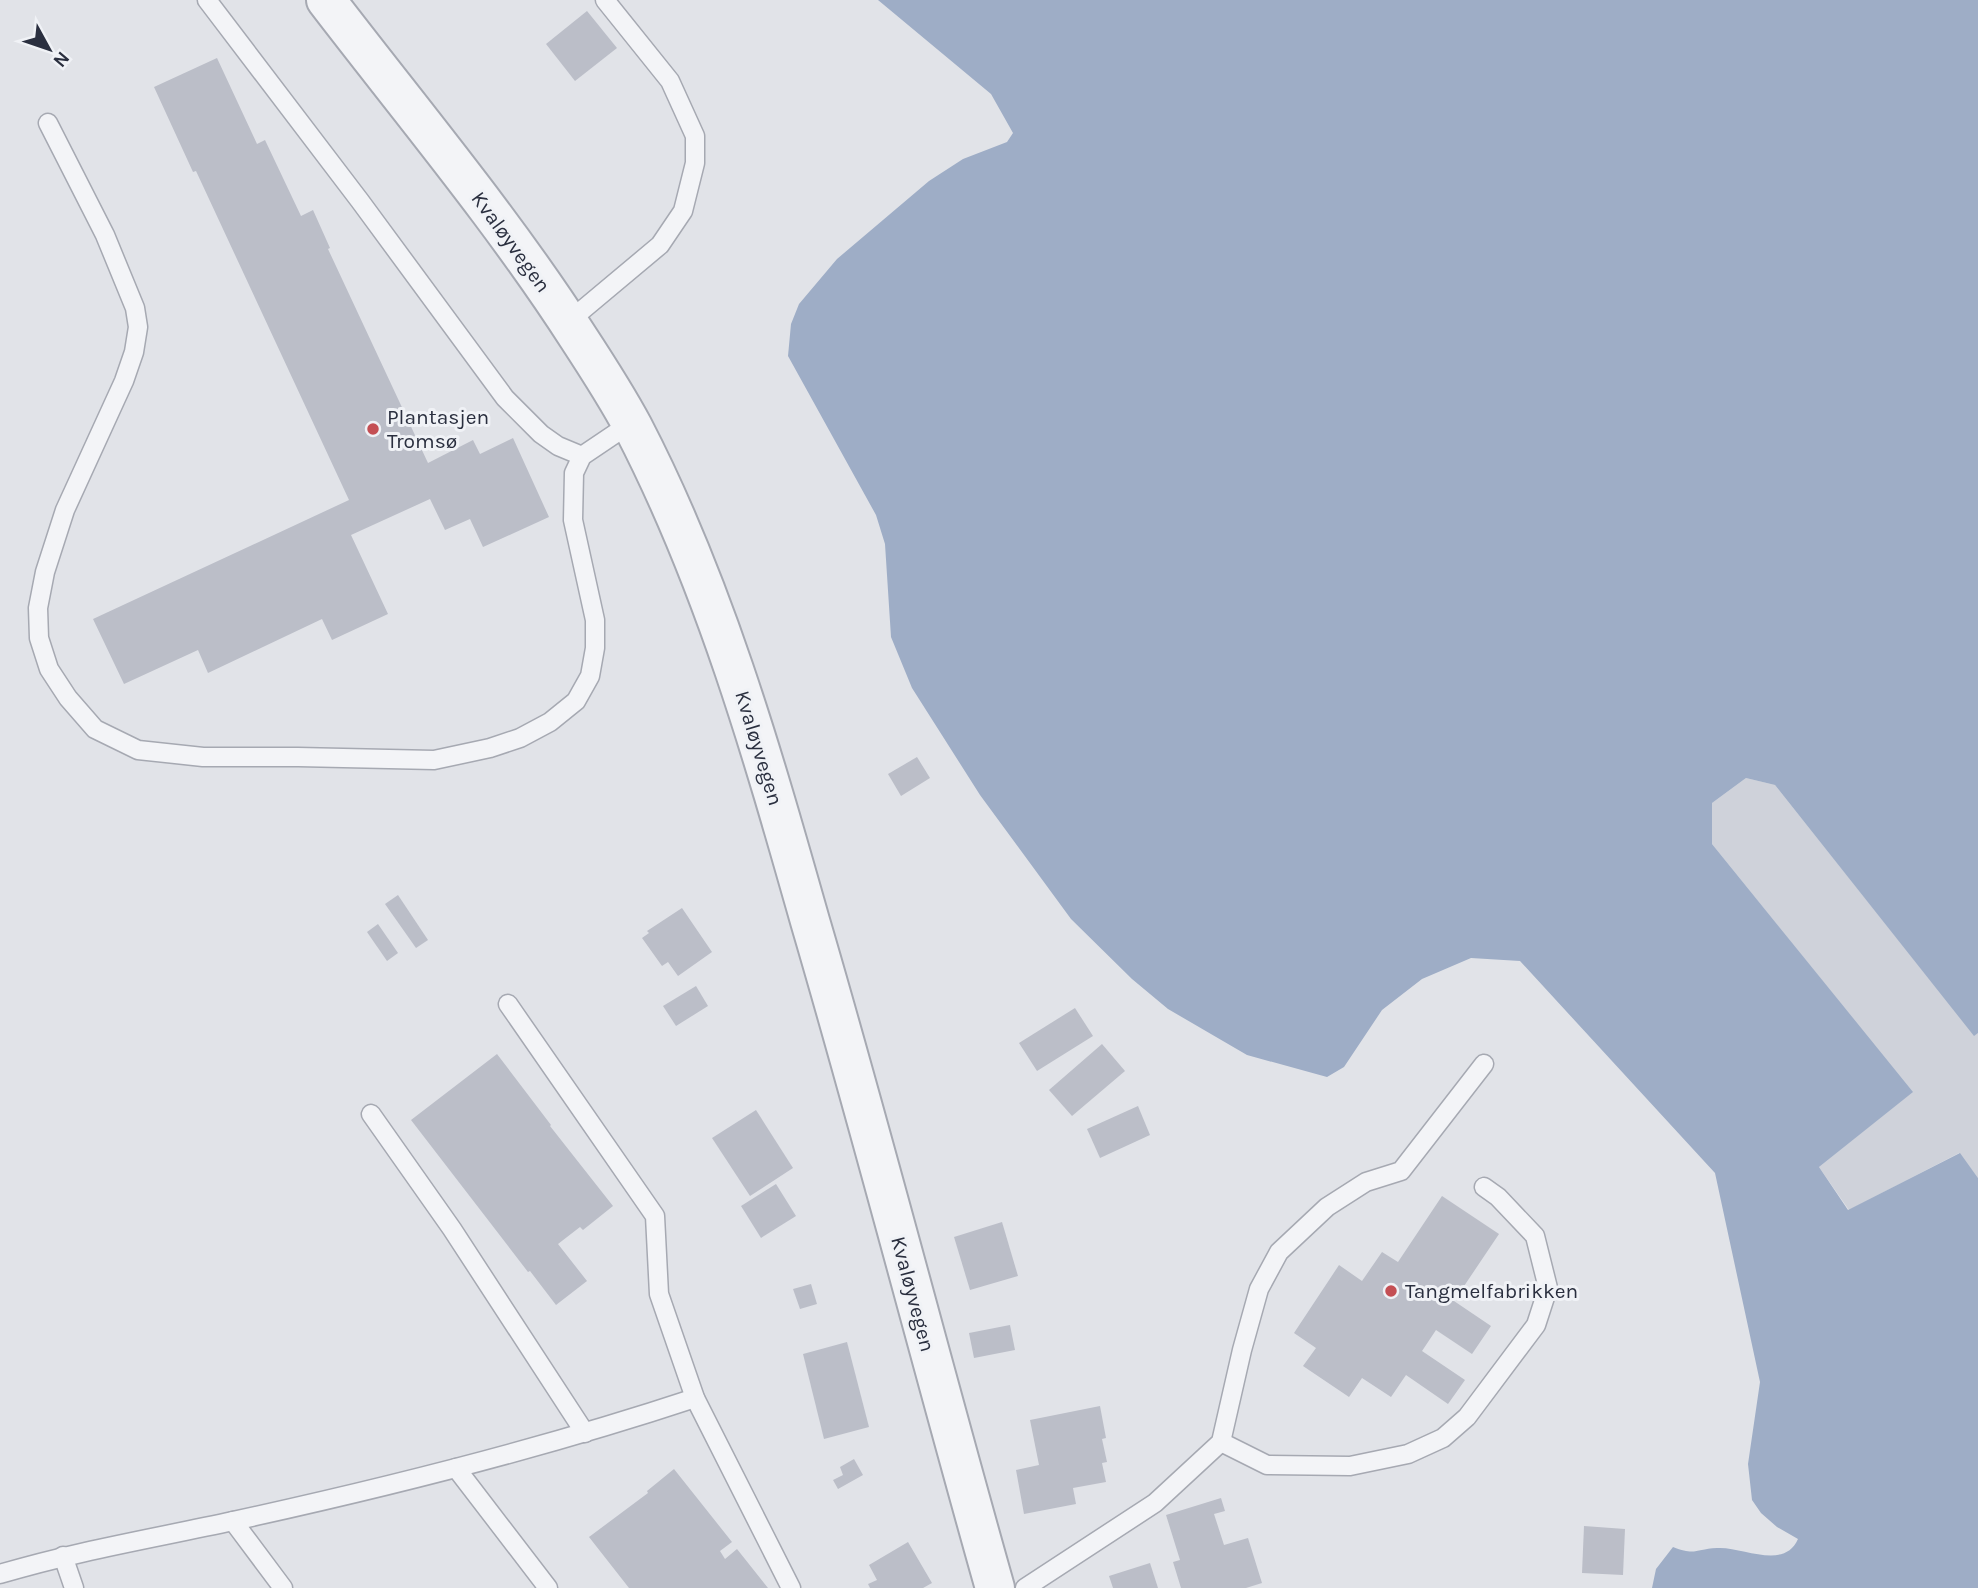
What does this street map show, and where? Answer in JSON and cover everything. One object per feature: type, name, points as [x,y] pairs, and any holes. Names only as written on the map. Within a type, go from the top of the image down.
[{"type":"street","name":"Kvaløyvegen","points":[[326,0],[502,227],[568,322],[631,423],[688,544],[707,591],[772,786],[831,990],[939,1392],[995,1588]]},
{"type":"lane","points":[[207,0],[505,398],[541,434],[558,446],[582,456]]},
{"type":"lane","points":[[568,322],[660,245],[683,211],[695,163],[695,136],[670,81],[605,0]]},
{"type":"lane","points":[[48,123],[105,235],[135,308],[138,327],[134,352],[124,381],[65,510],[38,608],[39,638],[49,669],[68,698],[95,729],[138,750],[203,757],[434,760],[490,748],[520,738],[551,722],[576,701],[590,676],[595,648],[595,620],[573,520],[574,472],[582,456],[631,423]]},
{"type":"lane","points":[[508,1004],[655,1216],[659,1294],[695,1398],[790,1588]]},
{"type":"lane","points":[[1025,1588],[1155,1503],[1221,1442],[1259,1289],[1279,1252],[1337,1201],[1366,1182],[1401,1171],[1484,1064]]},
{"type":"lane","points":[[371,1114],[452,1229],[586,1433]]},
{"type":"lane","points":[[1221,1442],[1267,1465],[1350,1466],[1408,1454],[1443,1438],[1467,1417],[1536,1325],[1548,1288],[1535,1236],[1498,1197],[1484,1187]]},
{"type":"lane","points":[[0,1574],[63,1556],[233,1521],[456,1468],[586,1433],[695,1398]]},
{"type":"lane","points":[[456,1468],[548,1588]]},
{"type":"lane","points":[[233,1521],[283,1588]]},
{"type":"lane","points":[[63,1556],[74,1588]]},
{"type":"shaded area","points":[[1746,778],[1775,785],[1974,1035],[1978,1033],[1978,1178],[1959,1153],[1849,1210],[1819,1167],[1912,1092],[1712,844],[1712,803]]},
{"type":"water","points":[[878,0],[1978,0],[1978,1033],[1974,1036],[1775,785],[1746,778],[1712,803],[1712,844],[1913,1092],[1819,1167],[1848,1210],[1960,1153],[1978,1178],[1978,1588],[1652,1588],[1656,1569],[1673,1547],[1691,1552],[1727,1548],[1773,1555],[1783,1554],[1792,1548],[1798,1539],[1777,1527],[1761,1513],[1752,1500],[1748,1464],[1760,1382],[1715,1173],[1520,961],[1471,958],[1422,979],[1382,1010],[1344,1067],[1327,1077],[1247,1055],[1168,1009],[1132,979],[1071,919],[980,795],[912,688],[891,637],[885,544],[876,515],[788,356],[791,324],[799,304],[837,259],[929,181],[963,159],[1007,142],[1013,133],[991,94]]},
{"type":"building","points":[[587,11],[617,48],[575,81],[546,44]]},
{"type":"building","points":[[217,58],[257,144],[265,140],[301,216],[313,210],[330,248],[328,249],[428,463],[473,440],[480,454],[513,438],[549,517],[483,547],[470,519],[445,530],[430,499],[351,535],[388,614],[332,640],[322,619],[208,673],[198,650],[124,684],[93,619],[349,500],[196,171],[193,172],[154,87]]},
{"type":"building","points":[[917,757],[930,778],[901,796],[888,774]]},
{"type":"building","points":[[398,895],[428,940],[416,948],[385,904]]},
{"type":"building","points":[[682,908],[712,952],[678,976],[668,962],[662,966],[642,938],[649,933],[647,931]]},
{"type":"building","points":[[378,924],[398,953],[387,961],[367,932]]},
{"type":"building","points":[[696,986],[708,1006],[676,1026],[663,1006]]},
{"type":"building","points":[[1075,1008],[1093,1036],[1037,1071],[1019,1043]]},
{"type":"building","points":[[1102,1044],[1125,1071],[1072,1116],[1049,1090]]},
{"type":"building","points":[[497,1054],[613,1206],[583,1230],[580,1227],[558,1244],[587,1281],[556,1305],[411,1120]]},
{"type":"building","points":[[1138,1106],[1150,1135],[1100,1158],[1087,1129]]},
{"type":"building","points":[[756,1110],[793,1168],[750,1196],[712,1138]]},
{"type":"building","points":[[776,1184],[796,1216],[761,1238],[741,1206]]},
{"type":"building","name":"Tangmelfabrikken","points":[[1442,1196],[1499,1234],[1454,1301],[1491,1326],[1472,1354],[1436,1330],[1422,1351],[1465,1380],[1448,1404],[1406,1375],[1391,1397],[1362,1378],[1349,1397],[1303,1366],[1316,1348],[1294,1333],[1339,1265],[1362,1281],[1382,1252],[1398,1262]]},
{"type":"building","points":[[1002,1222],[1018,1276],[970,1290],[954,1237]]},
{"type":"building","points":[[811,1284],[817,1304],[800,1309],[793,1289]]},
{"type":"building","points":[[1010,1325],[1015,1350],[974,1358],[969,1333]]},
{"type":"building","points":[[847,1342],[869,1427],[824,1439],[803,1354]]},
{"type":"building","points":[[1100,1406],[1106,1438],[1102,1439],[1107,1462],[1102,1463],[1106,1482],[1073,1488],[1076,1504],[1024,1514],[1016,1470],[1039,1465],[1030,1420]]},
{"type":"building","points":[[854,1459],[863,1475],[838,1489],[833,1480],[843,1475],[840,1467]]},
{"type":"building","points":[[674,1469],[732,1542],[720,1551],[725,1559],[737,1549],[768,1588],[629,1588],[589,1537],[648,1493],[647,1491]]},
{"type":"building","points":[[1221,1498],[1225,1511],[1214,1514],[1224,1545],[1248,1538],[1262,1583],[1246,1588],[1181,1588],[1173,1562],[1180,1560],[1166,1515]]},
{"type":"building","points":[[1584,1526],[1625,1529],[1623,1575],[1582,1573]]},
{"type":"building","points":[[908,1542],[932,1583],[923,1588],[870,1588],[868,1584],[877,1580],[869,1565]]},
{"type":"building","points":[[1150,1563],[1158,1588],[1113,1588],[1109,1576]]},
{"type":"place","name":"Plantasjen Tromsø","points":[[373,429]]},
{"type":"place","name":"Tangmelfabrikken","points":[[1391,1291]]}]
